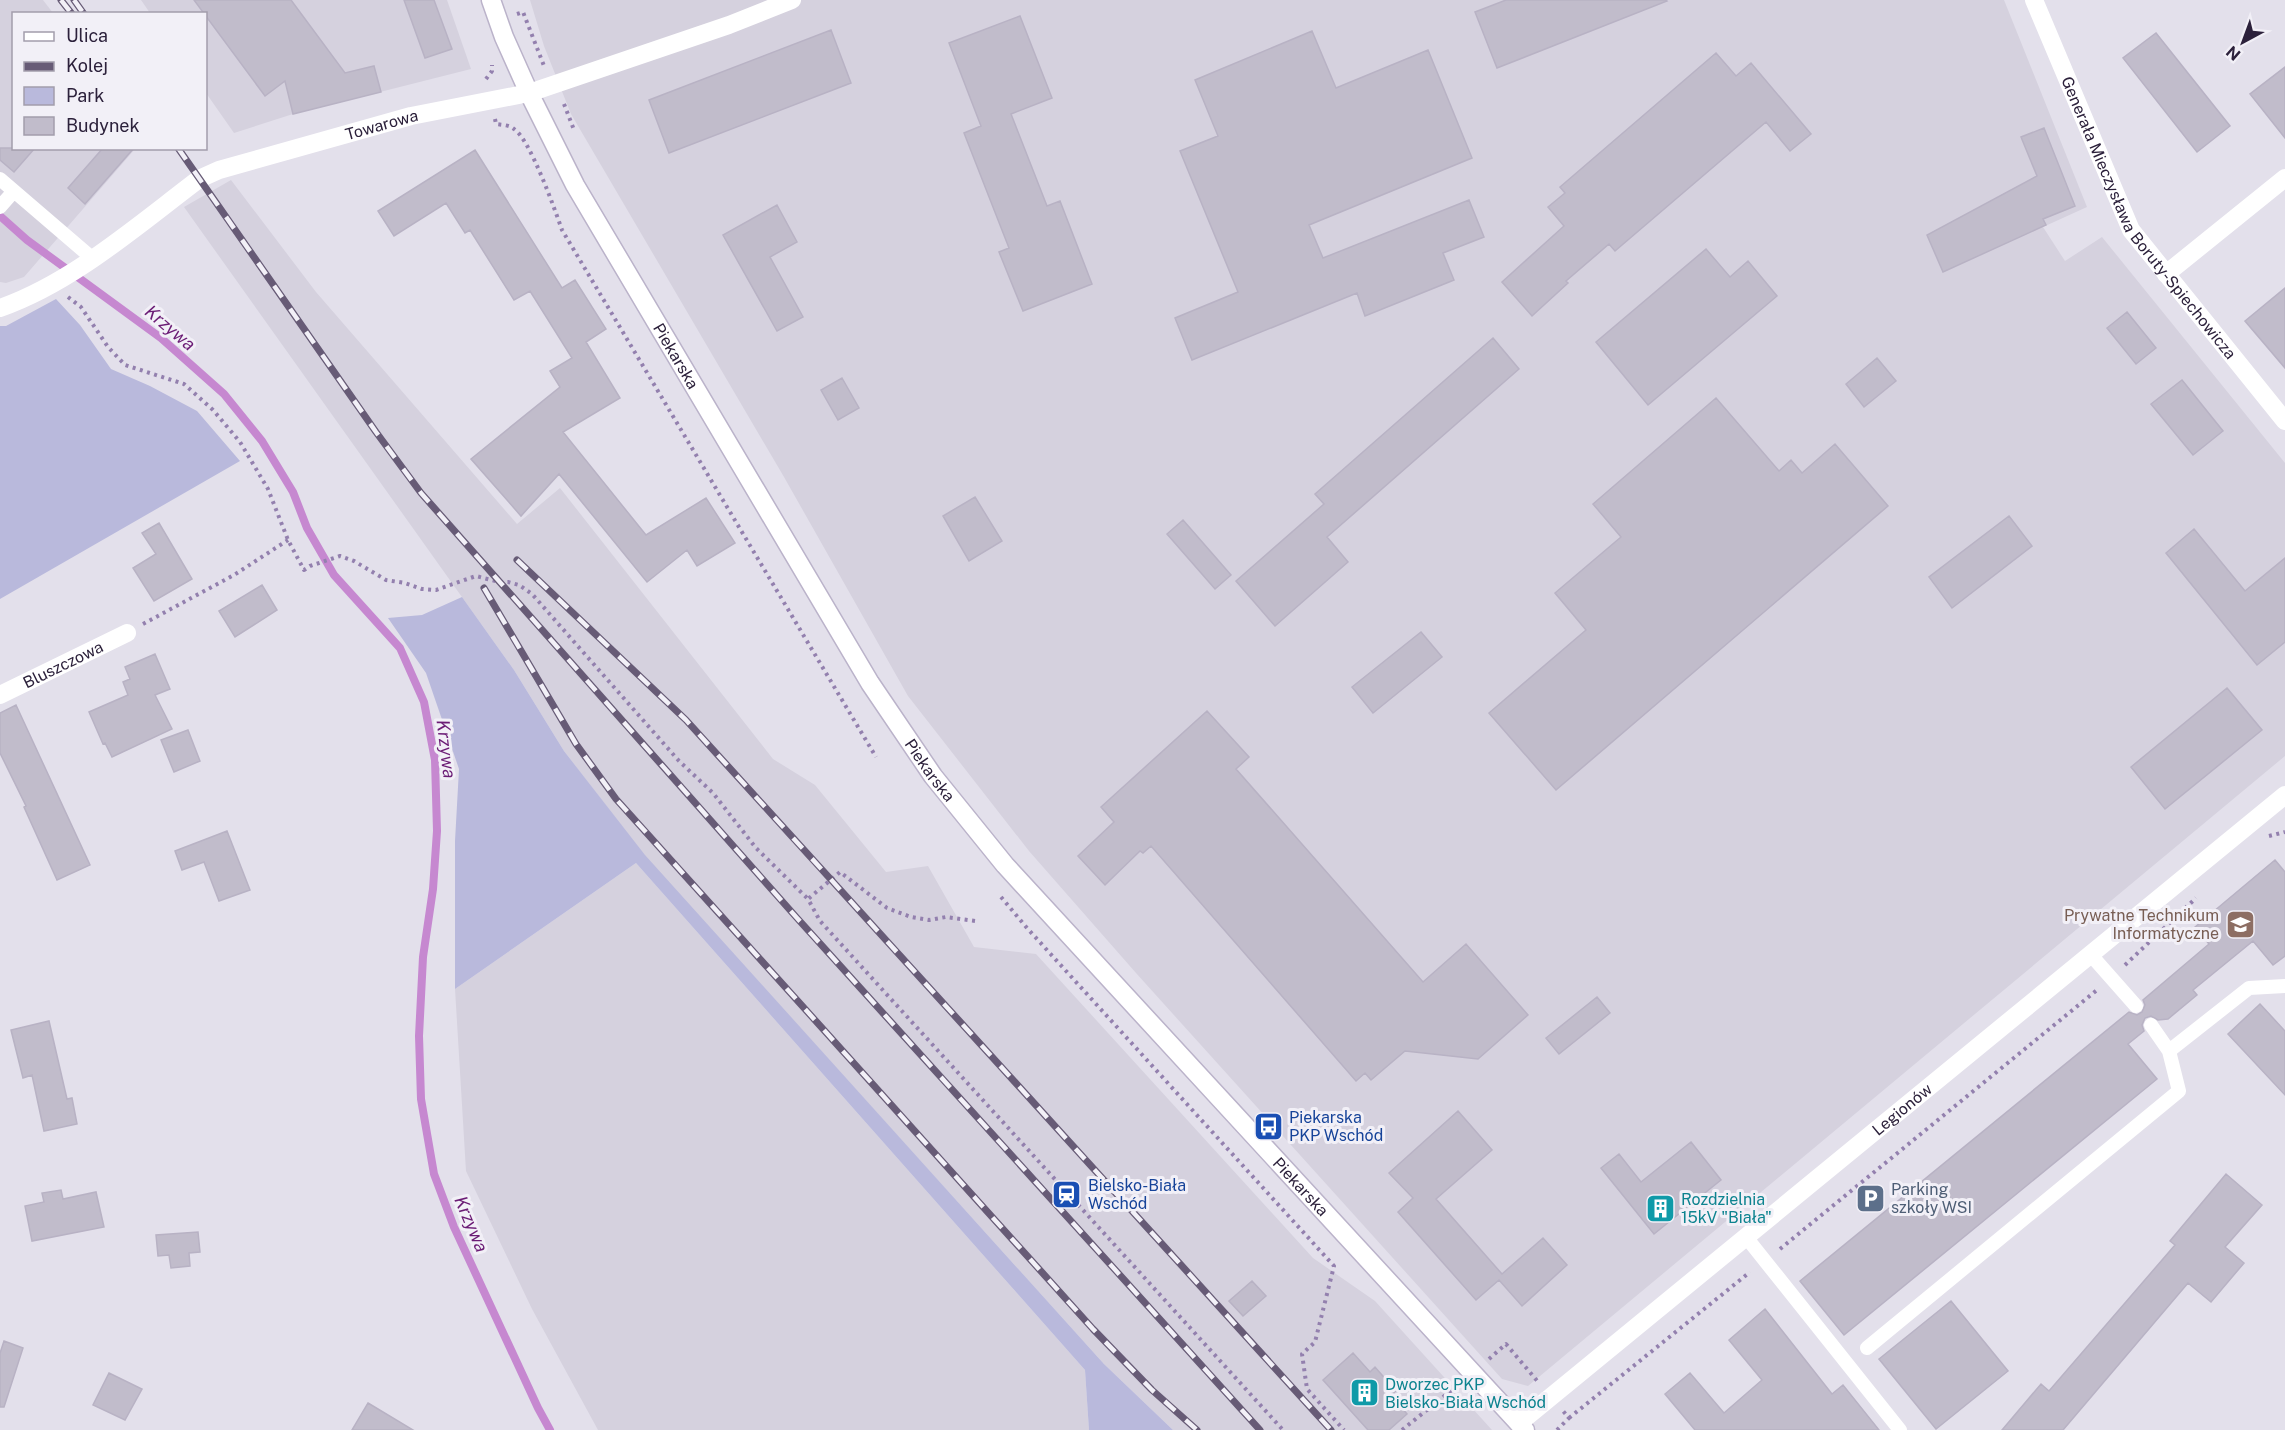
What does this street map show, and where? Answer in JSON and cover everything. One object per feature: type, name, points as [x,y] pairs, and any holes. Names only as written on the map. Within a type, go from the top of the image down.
[{"type":"street","name":"Piekarska","points":[[490,0],[529,93],[575,184],[870,683],[933,776],[1005,865],[1473,1373],[1519,1428]]},
{"type":"street","name":"Towarowa","points":[[0,308],[27,299],[57,283],[200,179],[219,170],[411,116],[529,93],[729,25],[792,0]]},
{"type":"street","name":"Generała Mieczysława Boruty-Spiechowicza","points":[[2034,0],[2131,230],[2285,421]]},
{"type":"street","points":[[2166,274],[2285,178]]},
{"type":"street","name":"Bluszczowa","points":[[0,695],[127,633]]},
{"type":"street","name":"Legionów","points":[[1519,1428],[1550,1397],[2285,795]]},
{"type":"lane","points":[[0,179],[6,200],[87,261]]},
{"type":"lane","points":[[2091,955],[2136,1006]]},
{"type":"lane","points":[[2169,1051],[2249,987],[2285,986]]},
{"type":"lane","points":[[1867,1348],[2179,1091],[2169,1051],[2151,1025]]},
{"type":"lane","points":[[1746,1237],[1900,1430]]},
{"type":"path","points":[[498,19],[523,12],[551,85],[563,99],[576,133]]},
{"type":"path","points":[[488,56],[492,71],[483,82],[496,124],[515,129],[520,135],[543,179],[562,230],[876,757]]},
{"type":"path","points":[[57,283],[62,293],[81,307],[108,347],[125,365],[184,384],[213,410],[240,442],[264,480],[288,540],[304,570],[340,556],[354,561],[386,580],[422,589],[436,590],[476,576],[519,585],[532,594],[679,761],[713,794],[756,848],[808,899],[820,921],[1283,1430]]},
{"type":"path","points":[[127,633],[234,575],[288,540]]},
{"type":"path","points":[[2263,837],[2285,832]]},
{"type":"path","points":[[808,899],[840,872],[887,908],[911,917],[929,920],[946,917],[975,921]]},
{"type":"path","points":[[1001,897],[1334,1266],[1315,1342],[1302,1354],[1307,1389],[1344,1430]]},
{"type":"path","points":[[1557,1430],[2110,979],[2197,897]]},
{"type":"path","points":[[1402,1430],[1506,1344],[1569,1418]]},
{"type":"shaded area","points":[[0,0],[43,0],[52,12],[12,12],[12,150],[134,150],[24,277],[6,283],[0,282]]},
{"type":"shaded area","points":[[141,0],[447,0],[471,69],[293,114],[234,133],[207,94],[207,12],[149,12]]},
{"type":"shaded area","points":[[530,0],[2004,0],[2087,207],[2043,227],[2065,261],[2102,237],[2285,463],[2285,756],[1528,1386],[1502,1379],[1029,851],[908,696],[784,477],[571,114],[544,46]]},
{"type":"shaded area","points":[[231,180],[316,292],[517,524],[560,488],[773,759],[815,785],[886,872],[928,866],[974,947],[1036,954],[1313,1258],[1375,1301],[1492,1430],[1173,1430],[1104,1364],[645,856],[564,751],[514,670],[184,207]]},
{"type":"shaded area","points":[[636,863],[1085,1370],[1089,1430],[598,1430],[532,1309],[466,1171],[455,989]]},
{"type":"green space","points":[[56,299],[80,325],[111,369],[150,386],[197,411],[240,461],[0,599],[0,326],[6,326]]},
{"type":"green space","points":[[462,597],[514,670],[564,751],[645,855],[1104,1364],[1173,1430],[1089,1430],[1085,1370],[636,863],[455,989],[455,841],[459,769],[426,673],[388,618],[422,615]]},
{"type":"building","points":[[194,0],[291,0],[345,73],[374,66],[381,92],[293,114],[285,81],[265,96],[207,18],[207,12],[203,12]]},
{"type":"building","points":[[404,0],[434,0],[452,49],[425,58]]},
{"type":"building","points":[[1506,0],[1667,1],[1497,68],[1475,12]]},
{"type":"building","points":[[1020,16],[1052,98],[1011,114],[1047,206],[1060,201],[1092,284],[1023,311],[999,252],[1009,248],[964,133],[981,126],[949,43]]},
{"type":"building","points":[[831,30],[851,83],[669,153],[649,100]]},
{"type":"building","points":[[1312,31],[1336,88],[1428,50],[1472,158],[1309,225],[1323,258],[1469,200],[1484,237],[1443,253],[1454,280],[1365,316],[1357,293],[1192,360],[1175,318],[1238,292],[1180,151],[1218,136],[1195,80]]},
{"type":"building","points":[[2156,33],[2230,126],[2197,152],[2123,58]]},
{"type":"building","points":[[1716,53],[1736,76],[1751,63],[1811,134],[1790,151],[1766,122],[1615,251],[1609,244],[1566,281],[1568,283],[1532,316],[1502,282],[1564,226],[1548,207],[1565,193],[1560,187]]},
{"type":"building","points":[[2285,67],[2285,138],[2250,94]]},
{"type":"building","points":[[2044,128],[2075,206],[2043,219],[2046,225],[1943,272],[1927,235],[2037,176],[2021,137]]},
{"type":"building","points":[[0,148],[33,150],[14,172],[0,160]]},
{"type":"building","points":[[101,150],[132,150],[85,204],[68,188]]},
{"type":"building","points":[[475,150],[562,288],[575,280],[606,329],[586,342],[620,398],[563,432],[646,535],[706,498],[735,543],[697,566],[687,550],[647,582],[559,474],[521,516],[471,459],[560,387],[550,371],[572,358],[530,291],[514,300],[470,230],[465,233],[446,203],[394,236],[378,211]]},
{"type":"building","points":[[777,205],[797,242],[770,257],[803,317],[777,331],[723,235]]},
{"type":"building","points":[[1706,249],[1730,277],[1748,261],[1777,296],[1648,405],[1596,342]]},
{"type":"building","points":[[2285,288],[2285,368],[2245,321]]},
{"type":"building","points":[[2127,312],[2156,348],[2136,364],[2107,328]]},
{"type":"building","points":[[1493,338],[1519,369],[1327,537],[1348,562],[1275,626],[1236,581],[1324,504],[1315,494]]},
{"type":"building","points":[[1877,358],[1896,381],[1864,407],[1846,384]]},
{"type":"building","points":[[842,378],[859,408],[838,420],[821,390]]},
{"type":"building","points":[[2182,380],[2223,431],[2193,455],[2151,404]]},
{"type":"building","points":[[1716,398],[1779,471],[1791,460],[1802,473],[1835,444],[1888,506],[1556,790],[1489,713],[1586,630],[1555,593],[1621,537],[1593,504]]},
{"type":"building","points":[[975,497],[1002,541],[969,561],[943,516]]},
{"type":"building","points":[[2009,516],[2032,546],[1952,608],[1929,577]]},
{"type":"building","points":[[1183,520],[1231,575],[1215,589],[1167,534]]},
{"type":"building","points":[[159,523],[192,579],[154,601],[133,568],[156,554],[142,533]]},
{"type":"building","points":[[2194,529],[2245,591],[2285,558],[2285,642],[2257,665],[2166,553]]},
{"type":"building","points":[[262,585],[277,610],[235,637],[219,611]]},
{"type":"building","points":[[1421,632],[1442,657],[1373,713],[1352,687]]},
{"type":"building","points":[[155,654],[170,689],[155,695],[172,729],[112,757],[105,743],[103,744],[89,712],[128,695],[123,682],[130,679],[125,667]]},
{"type":"building","points":[[2227,688],[2262,730],[2165,809],[2131,767]]},
{"type":"building","points":[[16,705],[90,865],[57,880],[24,807],[26,806],[0,753],[0,713]]},
{"type":"building","points":[[1207,711],[1249,757],[1236,769],[1423,982],[1466,944],[1528,1015],[1478,1059],[1405,1051],[1371,1080],[1365,1073],[1356,1081],[1151,846],[1143,853],[1140,851],[1105,885],[1078,856],[1114,822],[1101,807]]},
{"type":"building","points":[[188,730],[200,761],[174,772],[161,740]]},
{"type":"building","points":[[227,831],[250,890],[219,901],[204,862],[182,870],[175,851]]},
{"type":"building","points":[[2275,860],[2285,872],[2285,956],[2273,965],[2253,941],[2193,990],[2197,995],[2168,1019],[2158,1020],[2151,1016],[2145,1018],[2142,1025],[2144,1031],[2128,1044],[2157,1079],[1844,1335],[1800,1281],[2129,1012],[2137,1015],[2142,1012],[2145,1005],[2143,1000],[2209,944],[2195,927]]},
{"type":"building","points":[[1597,997],[1610,1013],[1559,1054],[1546,1038]]},
{"type":"building","points":[[2260,1004],[2285,1031],[2285,1095],[2228,1034]]},
{"type":"building","points":[[49,1021],[67,1099],[72,1098],[77,1124],[44,1131],[32,1075],[23,1078],[11,1030]]},
{"type":"building","points":[[1458,1111],[1492,1150],[1436,1199],[1502,1274],[1543,1238],[1567,1265],[1522,1306],[1499,1280],[1476,1300],[1398,1212],[1413,1198],[1389,1173]]},
{"type":"building","name":"Rozdzielnia 15kV \"Biała\"","points":[[1691,1142],[1721,1180],[1654,1234],[1601,1168],[1619,1154],[1641,1182]]},
{"type":"building","points":[[2226,1174],[2262,1205],[2225,1247],[2244,1263],[2211,1302],[2188,1283],[2063,1430],[2002,1430],[2041,1384],[2049,1391],[2175,1245],[2170,1241]]},
{"type":"building","points":[[61,1190],[63,1199],[96,1192],[104,1227],[32,1241],[25,1206],[44,1202],[42,1193]]},
{"type":"building","points":[[198,1232],[200,1252],[189,1253],[190,1266],[171,1268],[169,1255],[158,1256],[156,1235]]},
{"type":"building","points":[[1252,1281],[1266,1296],[1243,1316],[1229,1301]]},
{"type":"building","points":[[1951,1301],[2008,1371],[1936,1429],[1879,1359]]},
{"type":"building","points":[[1765,1309],[1832,1394],[1843,1385],[1879,1430],[1695,1430],[1665,1394],[1690,1373],[1724,1413],[1762,1380],[1729,1340]]},
{"type":"building","points":[[4,1341],[23,1348],[4,1407],[0,1407],[0,1353]]},
{"type":"building","name":"Dworzec PKP Bielsko-Biała Wschód","points":[[1353,1353],[1370,1372],[1375,1367],[1396,1391],[1391,1395],[1407,1414],[1389,1430],[1368,1430],[1323,1380]]},
{"type":"building","points":[[109,1373],[142,1389],[125,1420],[93,1405]]},
{"type":"building","points":[[368,1403],[413,1430],[352,1430]]},
{"type":"waterway","name":"Krzywa","points":[[0,216],[27,240],[161,338],[224,394],[262,441],[293,492],[307,528],[334,575],[400,648],[424,702],[435,760],[437,831],[433,889],[423,957],[419,1036],[421,1099],[434,1174],[454,1227],[550,1430]]},
{"type":"railway","points":[[61,0],[70,12]]},
{"type":"railway","points":[[74,0],[83,12]]},
{"type":"railway","points":[[179,150],[421,493],[797,918],[1260,1430]]},
{"type":"railway","points":[[517,560],[686,720],[1331,1430]]},
{"type":"railway","points":[[484,588],[576,744],[616,799],[1093,1329],[1152,1390],[1197,1430]]},
{"type":"place","name":"Prywatne Technikum Informatyczne","points":[[2240,924]]},
{"type":"place","name":"Piekarska PKP Wschód","points":[[1268,1126]]},
{"type":"place","name":"Bielsko-Biała Wschód","points":[[1067,1194]]},
{"type":"place","name":"Parking szkoły WSI","points":[[1870,1198]]},
{"type":"place","name":"Rozdzielnia 15kV \"Biała\"","points":[[1660,1208]]},
{"type":"place","name":"Dworzec PKP Bielsko-Biała Wschód","points":[[1364,1393]]}]
